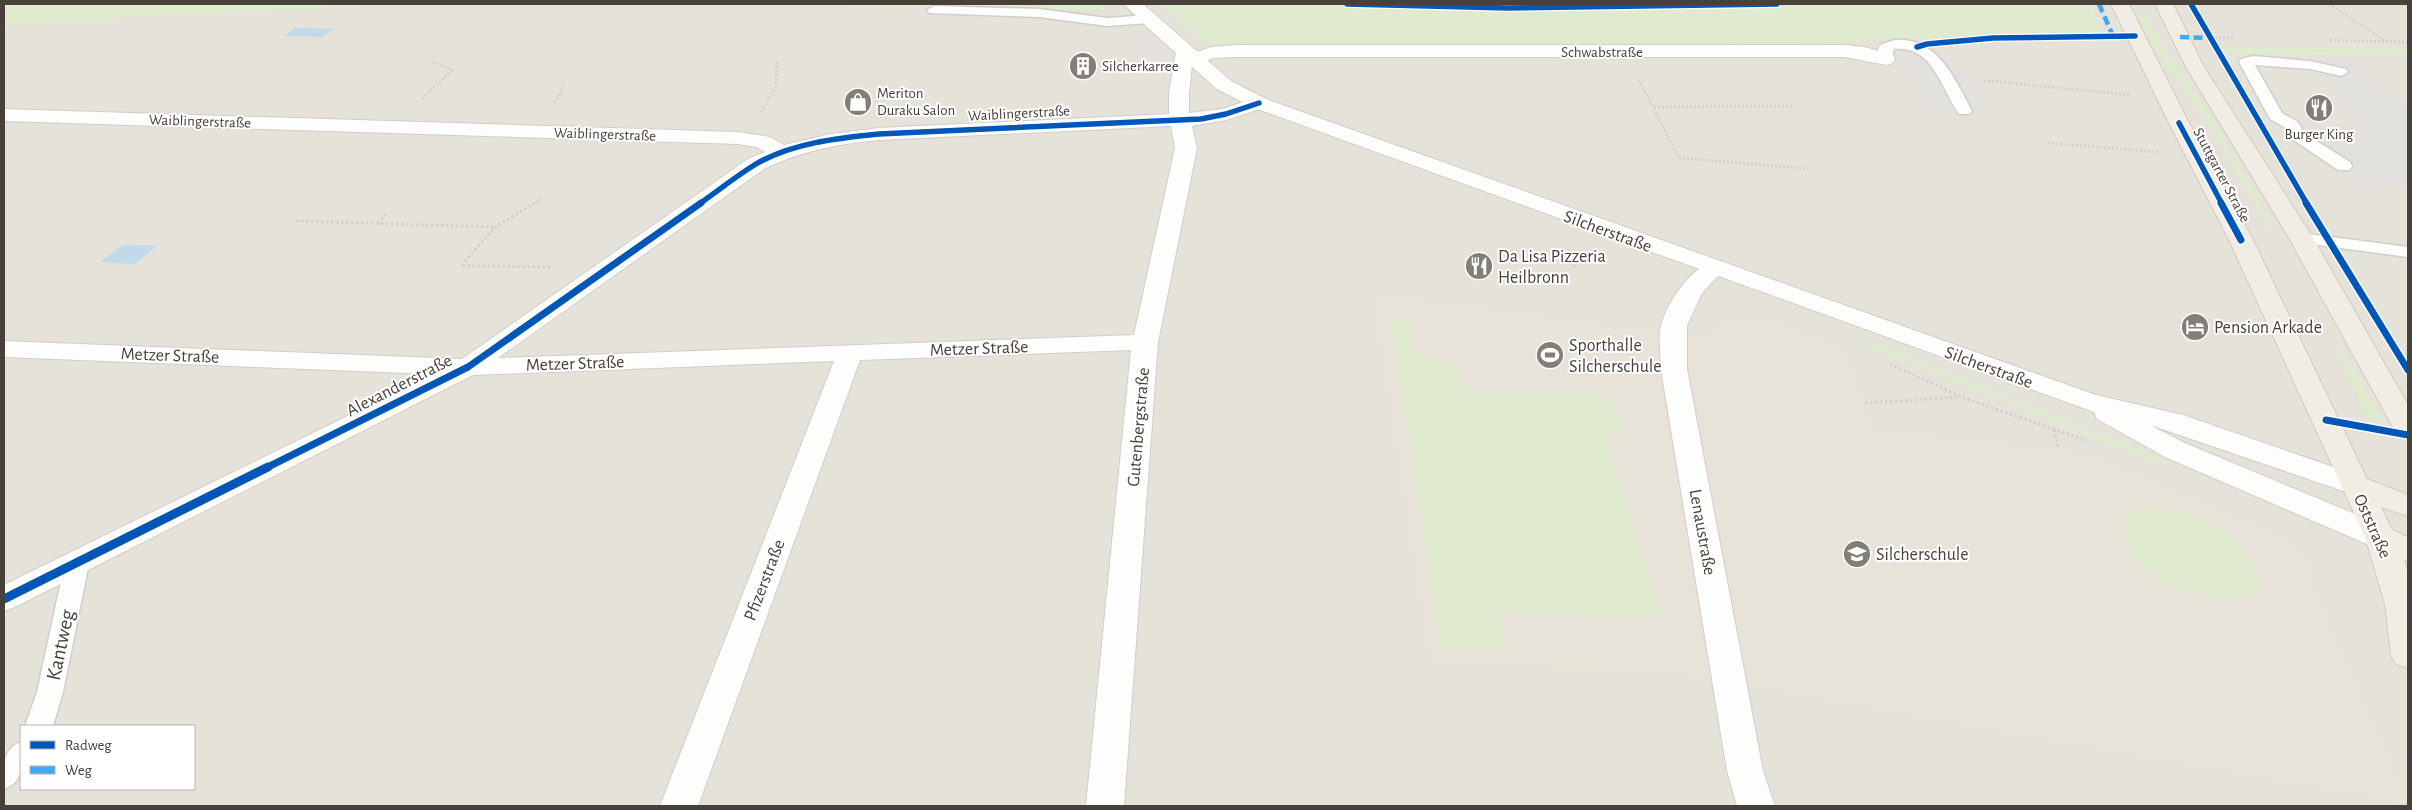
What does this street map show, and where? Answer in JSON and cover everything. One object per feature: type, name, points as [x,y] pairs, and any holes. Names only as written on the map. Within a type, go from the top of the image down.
[{"type":"main road","name":"Stuttgarter Straße","points":[[2120,4],[2166,98],[2199,157],[2241,240],[2355,485]]},
{"type":"main road","name":"Stuttgarter Straße","points":[[2164,4],[2195,67],[2301,238],[2408,429]]},
{"type":"main road","points":[[2355,485],[2408,506]]},
{"type":"main road","name":"Oststraße","points":[[2355,485],[2394,544],[2397,589],[2408,655]]},
{"type":"street","name":"Silcherstraße","points":[[1133,4],[1189,56],[1224,85],[1258,103],[1713,269],[2089,402],[2173,421],[2355,485]]},
{"type":"street","name":"Schwabstraße","points":[[1189,56],[1235,51],[1623,52],[1845,50],[1864,52],[1886,59]]},
{"type":"street","name":"Gutenbergstraße","points":[[1104,806],[1146,342],[1186,148],[1186,138],[1180,119],[1179,95],[1189,56]]},
{"type":"street","name":"Waiblingerstraße","points":[[4,115],[746,139],[763,141],[780,152],[805,144],[846,137],[1201,119],[1226,114],[1258,103]]},
{"type":"street","name":"Alexanderstraße","points":[[4,600],[468,367],[756,164],[780,152]]},
{"type":"street","name":"Lenaustraße","points":[[1713,269],[1691,290],[1674,326],[1674,369],[1746,771],[1756,806]]},
{"type":"street","name":"Metzer Straße","points":[[4,349],[468,367],[1146,342]]},
{"type":"street","name":"Pfizerstraße","points":[[679,806],[850,353]]},
{"type":"street","name":"Silcherstraße","points":[[2089,402],[2175,450],[2394,544]]},
{"type":"lane","points":[[934,10],[1039,13],[1107,22],[1149,19]]},
{"type":"lane","name":"Schwabstraße","points":[[1886,59],[1885,48],[1894,44],[1910,45],[1925,51],[1937,63],[1964,111]]},
{"type":"lane","points":[[2341,72],[2310,64],[2253,60],[2246,62],[2276,116],[2292,125],[2298,136],[2344,166]]},
{"type":"lane","points":[[2301,238],[2408,252]]},
{"type":"lane","name":"Kantweg","points":[[39,725],[50,692],[77,563]]},
{"type":"lane","points":[[4,777],[20,755]]},
{"type":"path","points":[[2329,4],[2386,42]]},
{"type":"path","points":[[1623,52],[1668,133],[1679,158],[1811,169]]},
{"type":"path","points":[[746,139],[776,88],[777,60]]},
{"type":"path","points":[[392,127],[452,70],[432,62]]},
{"type":"path","points":[[1977,79],[2166,98]]},
{"type":"path","points":[[1654,107],[1795,106]]},
{"type":"path","points":[[2048,143],[2199,157]]},
{"type":"path","points":[[542,199],[495,227],[461,266],[609,268]]},
{"type":"path","points":[[378,223],[386,214]]},
{"type":"path","points":[[296,221],[495,227]]},
{"type":"path","points":[[1573,267],[1590,250]]},
{"type":"path","points":[[1882,361],[1962,397],[2090,442]]},
{"type":"path","points":[[1865,403],[1962,397]]},
{"type":"path","points":[[2054,430],[2059,448]]},
{"type":"shaded area","points":[[4,4],[2408,4],[2408,806],[4,806]]},
{"type":"shaded area","points":[[1141,33],[1167,61],[1171,72],[1162,73],[1158,61],[1133,35]]},
{"type":"shaded area","points":[[1933,47],[1979,90],[1984,106],[1980,116],[1930,114],[1900,56],[1904,52]]},
{"type":"shaded area","points":[[2311,55],[2341,57],[2408,106],[2408,184],[2368,188],[2350,177],[2320,145],[2366,140]]},
{"type":"shaded area","name":"Silcherschule","points":[[1371,292],[1707,338],[1723,320],[1745,317],[1775,319],[1848,351],[1873,428],[2088,453],[2277,533],[2292,543],[2312,565],[2318,595],[2399,779],[2406,799],[2405,804],[1658,671],[1430,666]]},
{"type":"green space","points":[[4,4],[413,4],[152,16],[4,27]]},
{"type":"green space","points":[[656,4],[1099,4],[1105,10],[993,8]]},
{"type":"green space","points":[[1162,4],[2091,4],[2101,31],[2094,33],[1994,35],[1800,44],[1264,43],[1208,46]]},
{"type":"green space","points":[[2146,13],[2171,60],[2196,93],[2223,136],[2276,231],[2269,229],[2209,126],[2156,50],[2137,14]]},
{"type":"green space","points":[[2221,46],[2408,49],[2408,57],[2225,53]]},
{"type":"green space","points":[[1391,320],[1408,320],[1416,356],[1437,359],[1450,366],[1473,394],[1606,394],[1625,431],[1606,438],[1661,616],[1500,611],[1506,651],[1441,650]]},
{"type":"green space","points":[[1867,340],[2169,462],[2154,461],[2112,445],[1868,346]]},
{"type":"green space","points":[[2337,346],[2342,349],[2383,421],[2369,419],[2334,347]]},
{"type":"green space","points":[[2139,508],[2174,511],[2190,515],[2205,520],[2219,528],[2232,538],[2243,551],[2259,580],[2261,592],[2240,596],[2216,596],[2170,585],[2150,573],[2135,558],[2126,538],[2124,515]]},
{"type":"water","points":[[295,28],[334,29],[322,37],[283,36]]},
{"type":"water","points":[[123,245],[157,246],[135,264],[100,262]]},
{"type":"marked path","points":[[2099,4],[2113,36]]},
{"type":"marked path","points":[[2180,37],[2209,38]]},
{"type":"cycle path","points":[[1347,4],[1508,8],[1777,4]]},
{"type":"cycle path","points":[[2191,4],[2328,241],[2408,370]]},
{"type":"cycle path","points":[[1917,47],[1927,44],[1993,38],[2135,36]]},
{"type":"cycle path","points":[[4,599],[468,367],[756,164],[786,151],[831,140],[879,134],[1201,119],[1226,114],[1259,103]]},
{"type":"cycle path","points":[[2179,123],[2241,240]]},
{"type":"cycle path","points":[[2326,420],[2408,435]]},
{"type":"place","name":"Silcherkarree","points":[[1083,66]]},
{"type":"place","name":"Meriton Duraku Salon","points":[[858,102]]},
{"type":"place","name":"Burger King","points":[[2319,108]]},
{"type":"place","name":"Da Lisa Pizzeria Heilbronn","points":[[1479,266]]},
{"type":"place","name":"Pension Arkade","points":[[2195,327]]},
{"type":"place","name":"Sporthalle Silcherschule","points":[[1550,355]]},
{"type":"place","name":"Silcherschule","points":[[1857,554]]}]
